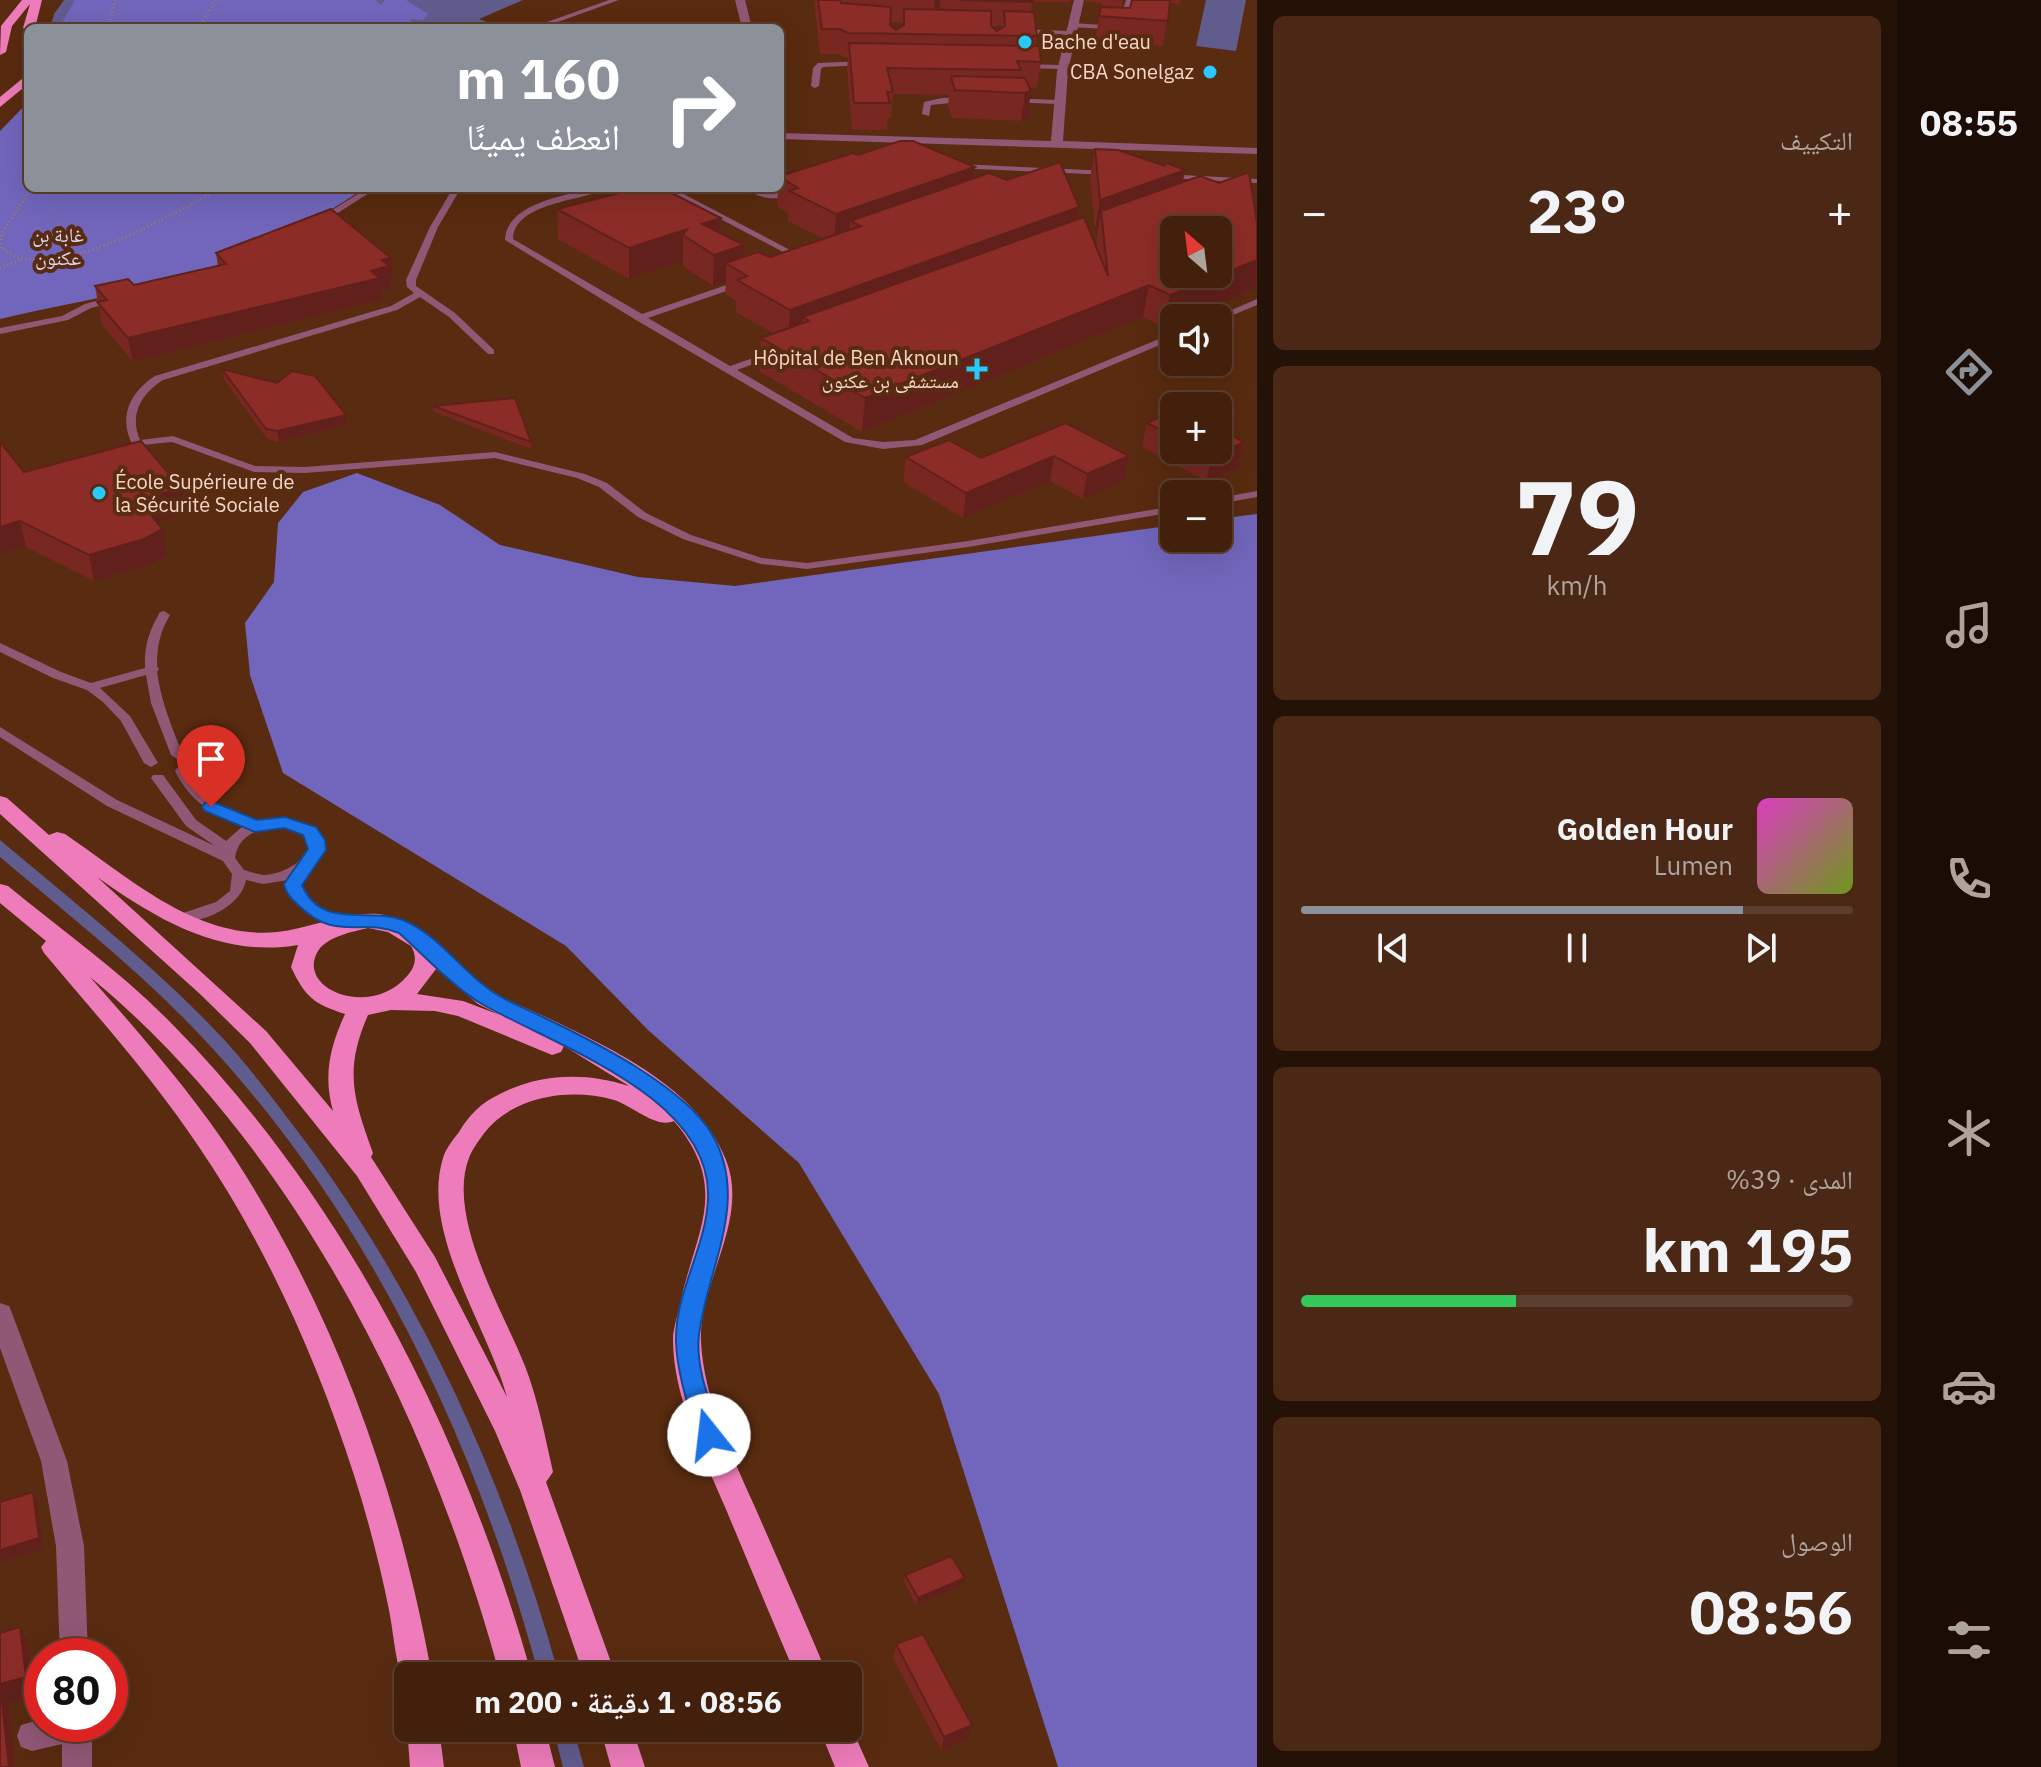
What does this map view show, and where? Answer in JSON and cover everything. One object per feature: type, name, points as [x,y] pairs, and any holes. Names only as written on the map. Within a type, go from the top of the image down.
[{"type":"highway","points":[[0,52],[7,26],[28,0]]},
{"type":"highway","points":[[30,24],[37,0]]},
{"type":"highway","points":[[0,103],[24,82]]},
{"type":"highway","points":[[0,802],[161,907],[205,929],[244,940],[294,938],[337,927],[388,922],[406,928],[486,998],[581,1044],[679,1109],[704,1139],[715,1164],[719,1198],[713,1237],[699,1280],[687,1338],[692,1379],[709,1435],[806,1662]]},
{"type":"highway","points":[[0,802],[208,988],[258,1037],[366,1169],[426,1265],[477,1361],[535,1490],[595,1662]]},
{"type":"highway","points":[[8,897],[160,1075],[225,1165],[271,1245],[314,1332],[362,1458],[390,1558],[413,1662]]},
{"type":"highway","points":[[8,897],[166,1031],[218,1090],[291,1185],[402,1372],[460,1510],[511,1662]]},
{"type":"highway","points":[[337,927],[314,941],[302,966],[304,979],[312,991],[324,999],[360,1007],[387,1002],[435,1003],[463,1009],[570,1054],[603,1060]]},
{"type":"highway","points":[[387,1002],[419,981],[426,966],[426,952],[419,939]]},
{"type":"highway","points":[[360,1007],[337,1064],[341,1100],[366,1169]]},
{"type":"highway","points":[[557,1551],[519,1389],[457,1233],[452,1194],[456,1158],[475,1126],[503,1102],[533,1091],[570,1085],[602,1088],[635,1097],[684,1129],[715,1164]]},
{"type":"highway","points":[[424,1742],[427,1767]]},
{"type":"highway","points":[[532,1742],[538,1767]]},
{"type":"highway","points":[[620,1742],[628,1767]]},
{"type":"highway","points":[[841,1742],[852,1767]]},
{"type":"street","points":[[740,0],[746,24]]},
{"type":"street","points":[[1057,144],[1056,102],[1061,67],[1079,0]]},
{"type":"street","points":[[784,136],[1257,151]]},
{"type":"street","points":[[0,1313],[54,1461],[70,1546],[73,1638]]},
{"type":"street","points":[[77,1742],[77,1767]]},
{"type":"lane","points":[[546,24],[616,0]]},
{"type":"lane","points":[[1009,31],[1121,28],[1129,0]]},
{"type":"lane","points":[[815,86],[817,68],[821,65],[878,63]]},
{"type":"lane","points":[[1015,66],[1061,67]]},
{"type":"lane","points":[[926,114],[927,104],[934,101],[983,100]]},
{"type":"lane","points":[[997,100],[1056,102]]},
{"type":"lane","points":[[940,165],[1124,174]]},
{"type":"lane","points":[[1031,182],[1061,171]]},
{"type":"lane","points":[[1155,176],[1253,181]]},
{"type":"lane","points":[[756,192],[766,197],[776,197],[792,192],[794,189],[790,186],[804,180]]},
{"type":"lane","points":[[1220,191],[1253,181]]},
{"type":"lane","points":[[311,226],[366,192]]},
{"type":"lane","points":[[455,192],[434,227],[411,280],[412,287],[452,315],[491,352]]},
{"type":"lane","points":[[592,192],[525,212],[513,219],[507,234],[517,247],[849,440],[893,447],[918,443],[1160,342]]},
{"type":"lane","points":[[674,192],[805,260]]},
{"type":"lane","points":[[790,265],[820,255]]},
{"type":"lane","points":[[639,318],[745,281]]},
{"type":"lane","points":[[421,293],[394,308],[159,378],[143,387],[138,396],[129,416],[131,435],[137,444],[173,439],[254,469],[305,470],[495,455],[509,457],[603,485],[642,515],[687,537],[761,561],[807,566],[968,544],[1160,511]]},
{"type":"lane","points":[[0,331],[65,318],[88,306],[118,298]]},
{"type":"lane","points":[[1232,312],[1257,302]]},
{"type":"lane","points":[[729,370],[788,348]]},
{"type":"lane","points":[[1232,498],[1257,494]]},
{"type":"lane","points":[[164,615],[151,636],[149,658],[160,713],[177,755]]},
{"type":"lane","points":[[0,647],[36,666],[91,687],[126,719],[151,763]]},
{"type":"lane","points":[[91,687],[153,669]]},
{"type":"lane","points":[[0,731],[112,803],[228,853]]},
{"type":"lane","points":[[182,771],[195,794],[211,807],[255,826]]},
{"type":"lane","points":[[158,778],[174,804],[191,823],[228,853],[241,884],[238,893],[231,898],[182,918]]},
{"type":"lane","points":[[228,853],[242,832],[255,826],[285,822],[309,831],[316,840],[317,850],[313,859],[299,871],[279,879],[264,880],[239,874]]},
{"type":"lane","points":[[299,871],[293,884],[295,891],[337,927]]},
{"type":"path","points":[[111,24],[115,0]]},
{"type":"path","points":[[201,24],[216,0]]},
{"type":"path","points":[[21,260],[7,255],[1,248],[2,233],[29,192]]},
{"type":"path","points":[[0,268],[21,260],[45,259],[142,230],[213,192]]},
{"type":"shaded area","points":[[64,0],[523,0],[479,19],[492,24],[51,24]]},
{"type":"shaded area","points":[[1206,0],[1246,0],[1236,51],[1196,46]]},
{"type":"shaded area","points":[[0,840],[189,1004],[270,1095],[345,1198],[422,1327],[456,1394],[513,1533],[555,1662],[535,1662],[483,1502],[448,1417],[409,1334],[364,1253],[315,1176],[260,1103],[176,1010],[0,857]]},
{"type":"shaded area","points":[[557,1742],[577,1742],[584,1767],[563,1767]]},
{"type":"green space","points":[[75,0],[376,0],[381,5],[385,0],[406,0],[428,14],[423,20],[411,19],[410,24],[61,24]]},
{"type":"green space","name":"غابة بن عكنون","points":[[24,106],[24,192],[358,192],[259,249],[197,273],[131,291],[0,319],[0,131]]},
{"type":"green space","points":[[357,473],[440,505],[500,545],[638,577],[735,586],[1160,527],[1160,552],[1232,552],[1232,517],[1257,514],[1257,1767],[1058,1767],[939,1394],[799,1163],[648,1030],[566,946],[283,773],[250,675],[245,623],[274,582],[278,523],[303,492]]},
{"type":"building","points":[[818,0],[891,7],[890,25],[896,30],[904,25],[904,9],[991,11],[991,26],[997,31],[1005,26],[1004,11],[1034,12],[1037,36],[848,33],[840,29],[822,29]]},
{"type":"building","points":[[959,0],[1032,0],[1033,2]]},
{"type":"building","points":[[1132,0],[1170,0],[1168,21],[1099,16],[1101,7],[1130,8]]},
{"type":"building","points":[[849,43],[1039,46],[1041,62],[1017,61],[1021,70],[887,68],[893,92],[887,92],[890,103],[854,103]]},
{"type":"building","points":[[951,77],[1025,78],[1031,91],[955,90]]},
{"type":"building","points":[[900,141],[913,141],[975,167],[836,214],[789,191],[798,188],[784,179],[784,175],[853,153],[858,155]]},
{"type":"building","points":[[1095,149],[1118,150],[1185,170],[1100,200]]},
{"type":"building","points":[[1060,162],[1079,207],[790,310],[737,280],[747,276],[726,263],[758,252],[770,257],[861,226],[850,221],[989,173],[1007,180]]},
{"type":"building","points":[[1249,172],[1257,224],[1257,260],[1232,270],[1232,216],[1160,216],[1160,288],[1187,288],[1170,295],[1149,285],[865,398],[761,338],[809,321],[803,317],[1084,217],[1108,276],[1101,211],[1200,176],[1219,183]]},
{"type":"building","points":[[623,192],[670,192],[721,218],[702,224],[744,245],[714,255],[683,235],[687,229],[629,248],[557,209]]},
{"type":"building","points":[[331,209],[391,258],[382,260],[389,266],[371,271],[380,278],[128,338],[97,302],[107,300],[95,286],[128,279],[134,285],[226,264],[216,253]]},
{"type":"building","points":[[222,369],[277,383],[292,371],[315,376],[346,415],[277,431],[266,429]]},
{"type":"building","points":[[515,398],[531,442],[433,406]]},
{"type":"building","points":[[1160,417],[1160,430],[1147,423]]},
{"type":"building","points":[[1066,423],[1129,456],[1087,474],[1054,456],[966,493],[906,457],[949,440],[981,458]]},
{"type":"building","points":[[1232,436],[1244,442],[1232,448]]},
{"type":"building","points":[[141,441],[181,488],[139,500],[162,529],[144,539],[89,555],[20,521],[0,527],[0,442],[24,472]]},
{"type":"building","points":[[33,1492],[39,1538],[0,1550],[0,1502]]},
{"type":"building","points":[[951,1556],[965,1578],[918,1598],[905,1575]]},
{"type":"building","points":[[20,1627],[24,1660],[24,1678],[0,1684],[0,1633]]},
{"type":"building","points":[[923,1634],[972,1725],[944,1737],[896,1644]]},
{"type":"building","points":[[0,1684],[9,1767],[0,1767]]},
{"type":"place","name":"Bache d'eau","points":[[1025,42]]},
{"type":"place","name":"CBA Sonelgaz","points":[[1210,72]]},
{"type":"place","name":"Hôpital de Ben Aknoun مستشفى بن عكنون","points":[[977,369]]},
{"type":"place","name":"École Supérieure de la Sécurité Sociale","points":[[99,493]]},
{"type":"route","points":[[211,807],[255,826],[285,822],[309,831],[316,840],[317,850],[313,859],[299,871],[293,884],[295,891],[312,908],[328,919],[347,923],[368,920],[388,922],[406,928],[486,998],[581,1044],[650,1087],[679,1109],[704,1139],[715,1164],[719,1198],[713,1237],[699,1280],[687,1338],[692,1379],[709,1435]]}]
